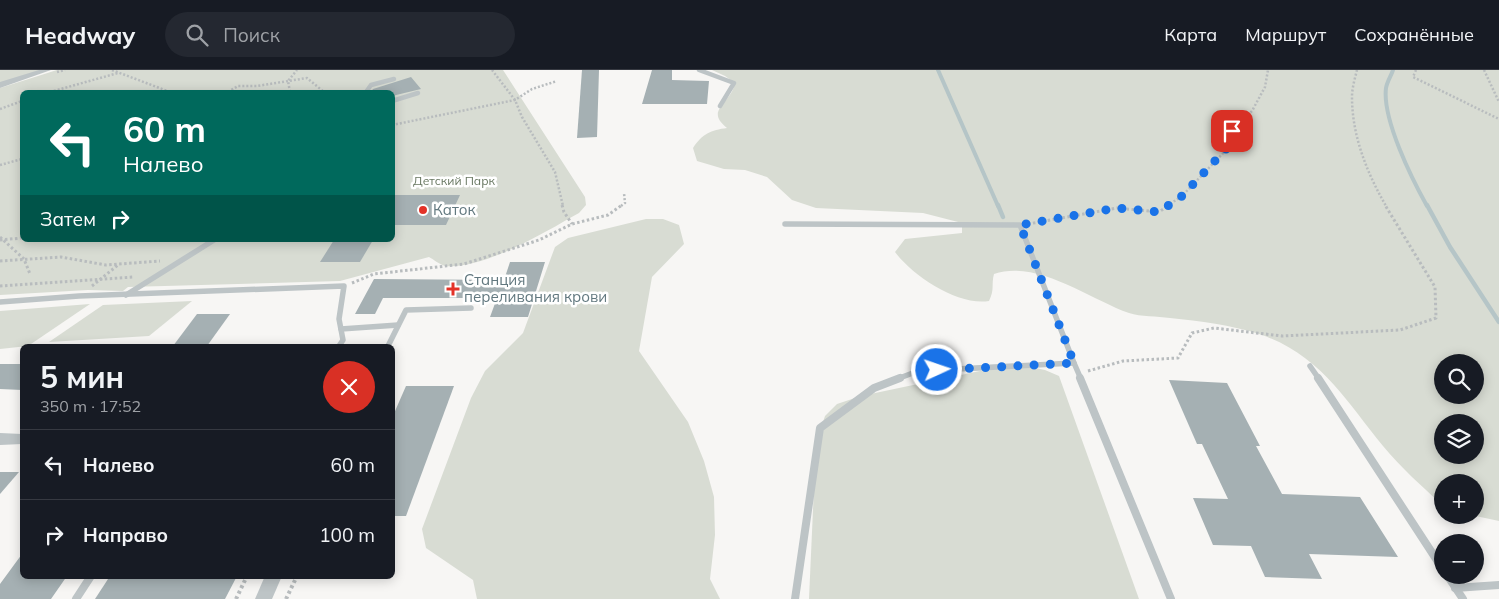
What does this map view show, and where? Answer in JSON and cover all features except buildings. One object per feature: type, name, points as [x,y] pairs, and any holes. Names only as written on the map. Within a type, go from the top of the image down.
[{"type":"street","points":[[0,85],[48,70]]},
{"type":"street","points":[[0,439],[20,439]]},
{"type":"street","points":[[263,599],[273,579]]},
{"type":"lane","points":[[699,70],[734,83],[720,106]]},
{"type":"lane","points":[[367,90],[371,85],[394,79]]},
{"type":"lane","points":[[395,99],[418,93]]},
{"type":"lane","points":[[785,224],[1020,225],[1078,374],[1171,599]]},
{"type":"lane","points":[[125,296],[211,242]]},
{"type":"lane","points":[[0,302],[80,296],[125,296],[344,286],[338,319],[343,340],[340,344]]},
{"type":"lane","points":[[389,344],[406,310],[471,308]]},
{"type":"lane","points":[[341,329],[398,325]]},
{"type":"lane","points":[[795,599],[820,428],[874,388],[918,371],[1074,363]]},
{"type":"lane","points":[[1310,366],[1434,556]]},
{"type":"lane","points":[[76,599],[89,579]]},
{"type":"lane","points":[[1453,584],[1463,599]]},
{"type":"lane","points":[[1456,588],[1499,584]]},
{"type":"path","points":[[57,72],[65,70]]},
{"type":"path","points":[[112,70],[165,90]]},
{"type":"path","points":[[290,90],[288,81],[297,70]]},
{"type":"path","points":[[492,70],[515,100],[522,117],[555,172],[564,212],[572,224]]},
{"type":"path","points":[[1020,225],[1117,208],[1159,212],[1182,196],[1227,148],[1232,131],[1252,111],[1265,87],[1268,70]]},
{"type":"path","points":[[1078,374],[1123,361],[1178,358],[1192,333],[1214,328],[1282,336],[1400,330],[1436,318],[1435,287],[1391,216],[1368,174],[1357,135],[1353,106],[1352,96],[1357,70]]},
{"type":"path","points":[[1416,70],[1413,77],[1424,85],[1449,93],[1458,100],[1499,119]]},
{"type":"path","points":[[1484,70],[1499,102]]},
{"type":"path","points":[[57,90],[118,73]]},
{"type":"path","points":[[231,90],[238,86],[307,78],[322,90]]},
{"type":"path","points":[[395,124],[515,100],[532,88],[557,81]]},
{"type":"path","points":[[0,109],[20,102]]},
{"type":"path","points":[[0,164],[20,159]]},
{"type":"path","points":[[344,286],[374,274],[464,264],[539,240],[572,224],[608,215],[625,203],[624,193]]},
{"type":"path","points":[[1,239],[20,238]]},
{"type":"path","points":[[1,239],[24,259],[30,274]]},
{"type":"path","points":[[0,261],[61,257],[106,265],[163,261]]},
{"type":"path","points":[[80,296],[118,264]]},
{"type":"path","points":[[0,286],[157,276]]},
{"type":"path","points":[[236,599],[246,579]]},
{"type":"path","points":[[286,599],[296,579]]},
{"type":"green space","points":[[0,70],[41,70],[0,83]]},
{"type":"green space","name":"Детский Парк","points":[[57,70],[503,70],[585,197],[586,205],[579,213],[549,230],[496,256],[462,265],[446,266],[429,257],[340,281],[128,287],[123,291],[88,290],[0,295],[0,88]]},
{"type":"green space","points":[[712,70],[1499,70],[1499,521],[1484,518],[1484,474],[1434,474],[1434,498],[1390,454],[1330,381],[1315,366],[1280,343],[1259,334],[1226,326],[1193,320],[1129,313],[1063,283],[1028,272],[1011,271],[994,274],[989,301],[964,299],[950,294],[924,279],[895,252],[905,239],[962,233],[962,223],[923,213],[816,208],[792,200],[767,177],[745,170],[724,169],[697,161],[693,148],[700,139],[716,130],[727,128],[721,122],[718,111],[733,90],[735,83]]},
{"type":"green space","points":[[646,219],[663,219],[679,225],[684,244],[652,277],[639,351],[688,422],[704,461],[714,497],[715,535],[710,579],[720,599],[477,599],[473,580],[426,548],[422,529],[471,398],[485,371],[523,333],[555,247],[568,238]]},
{"type":"green space","points":[[192,301],[149,336],[49,342],[103,305]]},
{"type":"green space","points":[[90,304],[31,344],[20,344],[20,347],[0,349],[0,311]]},
{"type":"green space","points":[[1021,365],[1045,370],[1059,376],[1139,599],[809,599],[816,443],[825,416],[837,404],[861,396],[994,368]]},
{"type":"waterway","points":[[938,70],[998,206]]},
{"type":"waterway","points":[[1393,70],[1386,88],[1389,116],[1399,148],[1427,206]]},
{"type":"waterway","points":[[998,205],[1003,217]]},
{"type":"waterway","points":[[1427,205],[1450,247],[1499,322]]},
{"type":"place","name":"Каток","points":[[423,210]]},
{"type":"place","name":"Станция переливания крови","points":[[453,289]]},
{"type":"route","points":[[937,370],[1074,363],[1020,225],[1076,217],[1117,208],[1159,212],[1182,196],[1227,148],[1232,131]]}]
